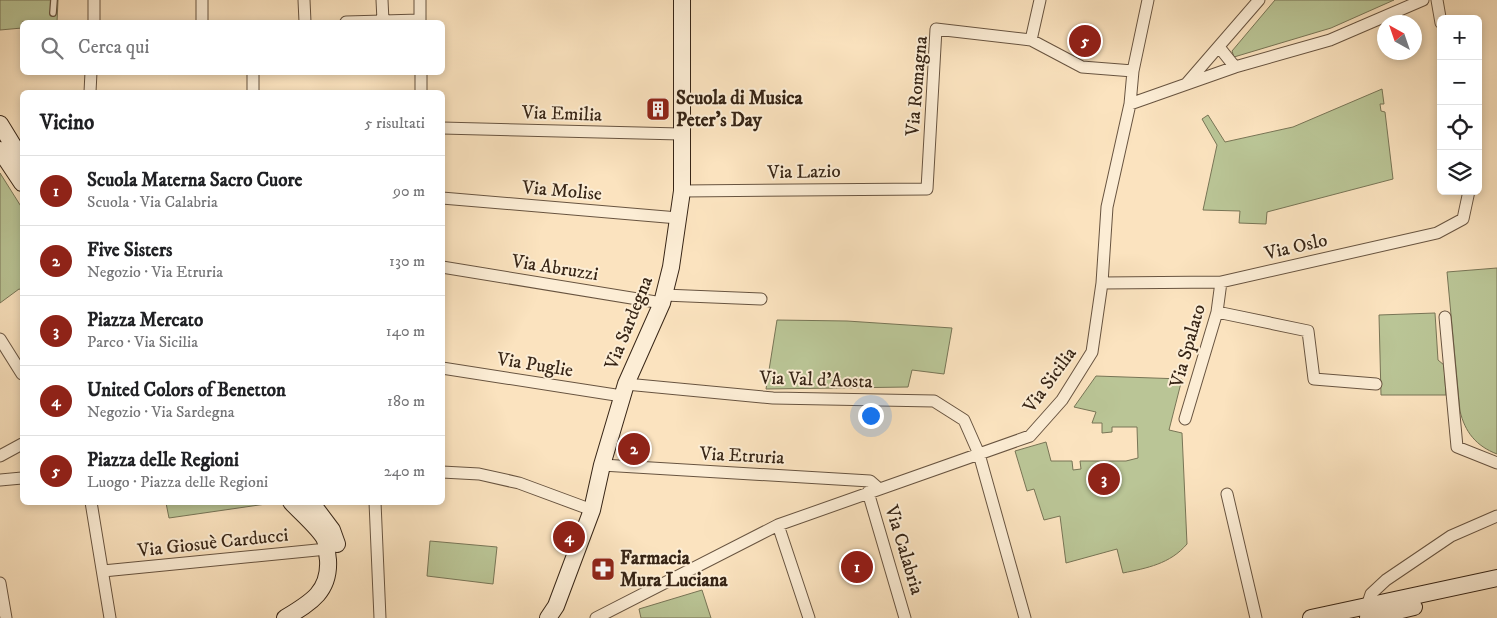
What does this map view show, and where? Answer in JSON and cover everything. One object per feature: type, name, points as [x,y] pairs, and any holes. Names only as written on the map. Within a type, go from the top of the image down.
[{"type":"street","points":[[94,0],[94,20]]},
{"type":"street","points":[[202,0],[202,20]]},
{"type":"street","points":[[304,0],[305,20]]},
{"type":"street","points":[[382,0],[383,20]]},
{"type":"street","points":[[420,0],[420,20]]},
{"type":"street","name":"Via Sardegna","points":[[548,618],[556,606],[592,510],[602,465],[624,390],[663,299],[671,268],[682,191],[680,134],[682,0]]},
{"type":"street","points":[[1040,0],[1031,40],[1082,67],[1132,71]]},
{"type":"street","name":"Via Sicilia","points":[[596,618],[778,525],[1030,436],[1062,400],[1092,352],[1102,283],[1106,207],[1130,104],[1132,71],[1148,0]]},
{"type":"street","points":[[1186,84],[1259,0]]},
{"type":"street","points":[[1130,104],[1235,67],[1330,40],[1423,0]]},
{"type":"street","points":[[1437,0],[1440,15]]},
{"type":"street","name":"Via Romagna","points":[[927,189],[936,29],[1031,40]]},
{"type":"street","points":[[1219,47],[1235,67]]},
{"type":"street","points":[[90,90],[91,75]]},
{"type":"street","points":[[252,75],[253,90]]},
{"type":"street","points":[[421,75],[421,90]]},
{"type":"street","points":[[0,124],[20,157]]},
{"type":"street","name":"Via Emilia","points":[[445,128],[680,134]]},
{"type":"street","points":[[0,150],[20,180]]},
{"type":"street","name":"Via Lazio","points":[[682,191],[927,189]]},
{"type":"street","name":"Via Oslo","points":[[1102,283],[1221,282],[1436,233],[1463,219],[1469,195]]},
{"type":"street","name":"Via Molise","points":[[445,198],[678,218]]},
{"type":"street","name":"Via Abruzzi","points":[[445,267],[663,299],[761,299]]},
{"type":"street","name":"Via Spalato","points":[[1185,419],[1217,312],[1221,282]]},
{"type":"street","points":[[1217,312],[1308,331],[1314,379],[1376,384]]},
{"type":"street","points":[[1445,317],[1458,447],[1497,463]]},
{"type":"street","points":[[0,339],[20,371]]},
{"type":"street","name":"Via Puglie","points":[[445,368],[624,390]]},
{"type":"street","name":"Via Val d'Aosta","points":[[624,390],[773,398],[934,400],[964,420],[979,454],[1025,618]]},
{"type":"street","points":[[0,456],[20,445]]},
{"type":"street","name":"Via Etruria","points":[[602,465],[870,481],[873,490]]},
{"type":"street","points":[[445,472],[479,474],[519,483],[592,510]]},
{"type":"street","points":[[0,480],[20,478]]},
{"type":"street","name":"Via Calabria","points":[[873,490],[906,618]]},
{"type":"street","points":[[1227,494],[1256,618]]},
{"type":"street","points":[[91,505],[110,618]]},
{"type":"street","points":[[285,618],[309,604],[322,590],[327,579],[325,539],[294,505]]},
{"type":"street","points":[[303,618],[320,608],[330,597],[337,582],[339,565],[338,548],[332,530],[313,505]]},
{"type":"street","points":[[375,505],[380,618]]},
{"type":"street","points":[[1368,614],[1371,594],[1416,559],[1451,536],[1497,516]]},
{"type":"street","points":[[778,525],[809,618]]},
{"type":"street","name":"Via Giosuè Carducci","points":[[103,571],[327,549]]},
{"type":"street","points":[[1368,614],[1497,578]]},
{"type":"street","points":[[0,583],[6,618]]},
{"type":"street","points":[[1311,618],[1368,614],[1497,587]]},
{"type":"lane","points":[[53,13],[54,0]]},
{"type":"green space","points":[[0,0],[58,0],[57,20],[20,20],[20,28],[0,30]]},
{"type":"green space","points":[[1275,0],[1394,0],[1331,28],[1234,57],[1232,51]]},
{"type":"green space","points":[[1382,89],[1384,104],[1380,104],[1381,111],[1385,112],[1393,179],[1267,212],[1266,224],[1239,223],[1240,211],[1203,210],[1217,145],[1202,119],[1208,115],[1225,142],[1293,127]]},
{"type":"green space","points":[[0,173],[20,205],[20,289],[0,303]]},
{"type":"green space","points":[[1497,268],[1497,454],[1483,447],[1472,437],[1462,419],[1447,272]]},
{"type":"green space","points":[[1435,313],[1438,360],[1444,365],[1446,395],[1381,395],[1379,315]]},
{"type":"green space","points":[[777,320],[847,321],[952,328],[944,374],[912,370],[908,387],[766,389]]},
{"type":"green space","points":[[1096,376],[1182,379],[1169,430],[1182,433],[1187,544],[1166,561],[1123,573],[1117,549],[1066,563],[1060,516],[1044,520],[1034,489],[1027,491],[1015,451],[1046,442],[1051,461],[1072,461],[1073,470],[1081,469],[1080,461],[1126,461],[1138,458],[1137,427],[1112,427],[1112,432],[1102,433],[1102,423],[1092,423],[1096,412],[1074,407]]},
{"type":"green space","points":[[167,505],[259,505],[169,518]]},
{"type":"green space","points":[[430,541],[497,547],[493,584],[427,576]]},
{"type":"green space","points":[[702,590],[711,618],[641,618],[639,609]]},
{"type":"place","name":"Piazza delle Regioni","points":[[1085,41]]},
{"type":"place","name":"Scuola di Musica Peter's Day","points":[[658,109]]},
{"type":"place","name":"Five Sisters","points":[[634,449]]},
{"type":"place","name":"Piazza Mercato","points":[[1104,479]]},
{"type":"place","name":"United Colors of Benetton","points":[[569,537]]},
{"type":"place","name":"Scuola Materna Sacro Cuore","points":[[857,567]]},
{"type":"place","name":"Farmacia Mura Luciana","points":[[603,569]]}]
